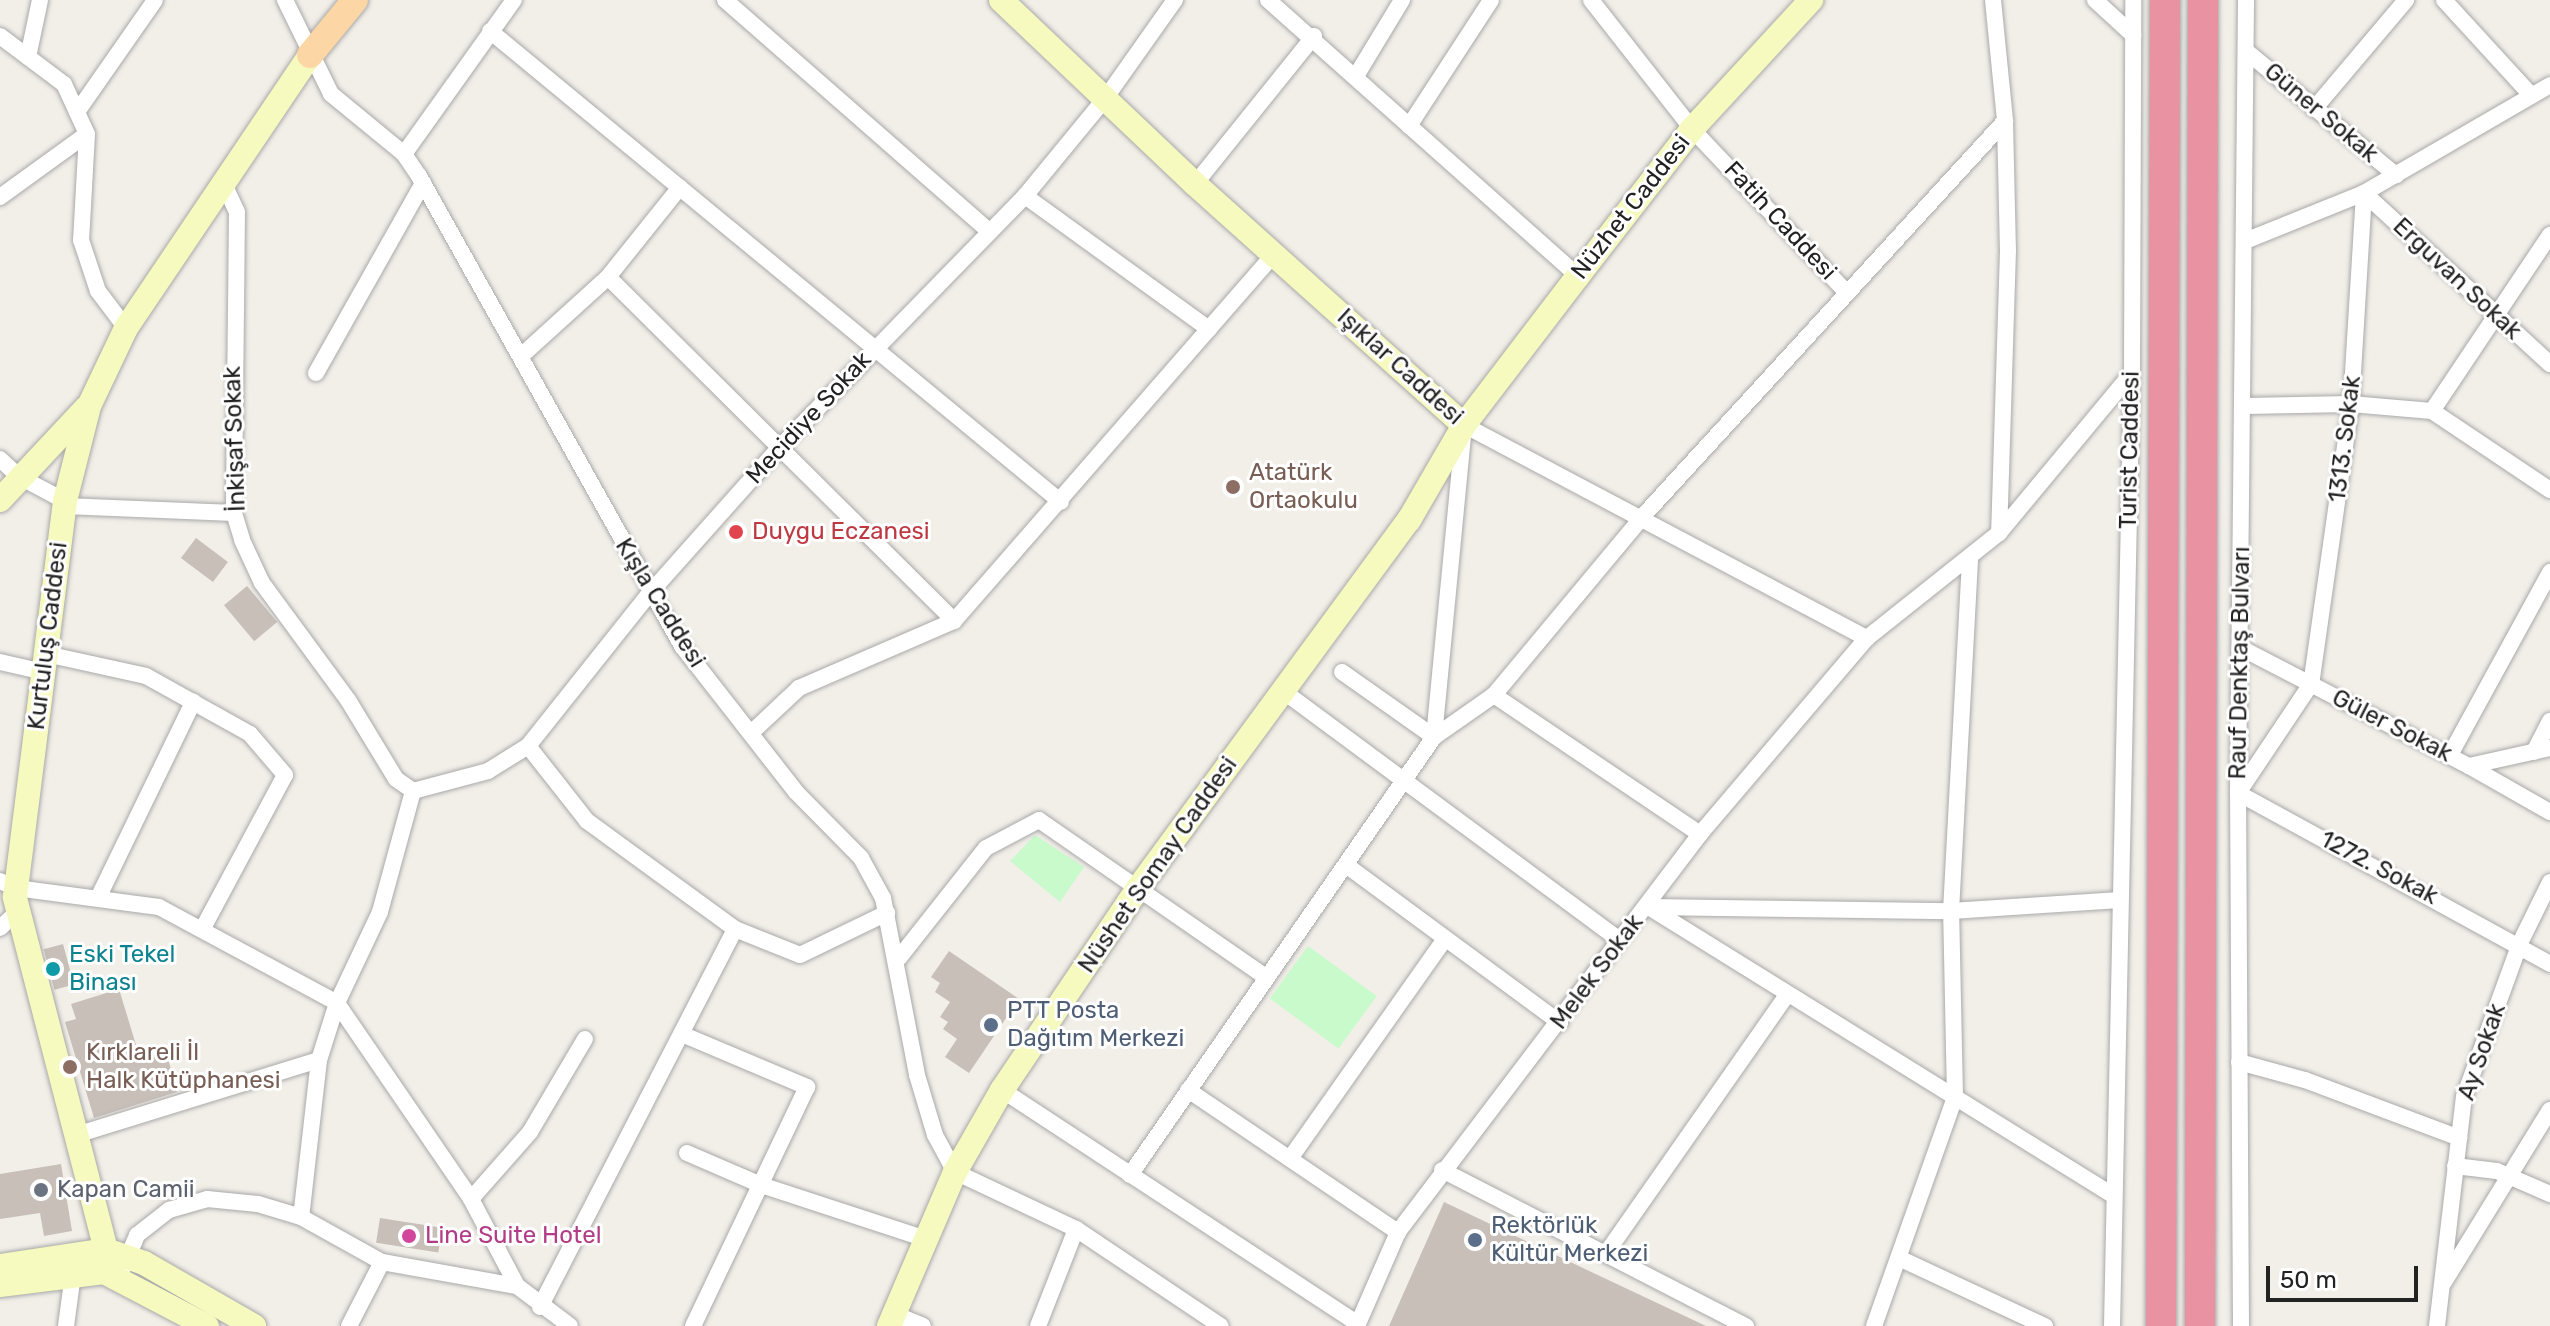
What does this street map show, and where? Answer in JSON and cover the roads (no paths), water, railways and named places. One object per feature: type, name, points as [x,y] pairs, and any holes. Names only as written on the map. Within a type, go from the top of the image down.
[{"type":"highway","points":[[2161,1326],[2165,0]]},
{"type":"highway","name":"Rauf Denktaş Bulvarı","points":[[2200,1326],[2203,0]]},
{"type":"main road","name":"Kurtuluş Caddesi","points":[[310,55],[332,0]]},
{"type":"main road","name":"Kurtuluş Caddesi","points":[[310,55],[355,0]]},
{"type":"street","points":[[28,57],[40,0]]},
{"type":"street","points":[[77,112],[155,0]]},
{"type":"street","name":"Kışla Caddesi","points":[[285,0],[331,94],[404,154],[423,183],[521,356],[649,594],[682,646],[796,792],[861,858],[887,913],[899,958],[917,1075],[935,1135],[955,1172]]},
{"type":"street","points":[[404,154],[514,0]]},
{"type":"street","points":[[725,0],[748,7],[989,231]]},
{"type":"street","name":"Işıklar Caddesi","points":[[1001,0],[1107,96],[1195,184],[1464,425],[1643,516],[1867,638]]},
{"type":"street","name":"Mecidiye Sokak","points":[[413,791],[488,771],[528,746],[649,594],[780,447],[1025,196],[1107,96],[1175,0]]},
{"type":"street","points":[[1268,0],[1314,36],[1409,126],[1578,276]]},
{"type":"street","points":[[1356,76],[1402,0]]},
{"type":"street","points":[[1409,126],[1491,0]]},
{"type":"street","name":"Fatih Caddesi","points":[[1591,0],[1692,129],[1847,293]]},
{"type":"street","name":"Nüzhet Caddesi","points":[[1464,425],[1692,129],[1811,0]]},
{"type":"street","points":[[1993,0],[2005,121],[2008,250],[1999,533]]},
{"type":"street","points":[[2095,0],[2133,35]]},
{"type":"street","name":"Turist Caddesi","points":[[2112,1326],[2111,1194],[2132,373],[2133,0]]},
{"type":"street","name":"Rauf Denktaş Bulvarı","points":[[2241,1326],[2238,793],[2245,406],[2246,0]]},
{"type":"street","points":[[2314,109],[2406,0]]},
{"type":"street","points":[[2444,0],[2530,94]]},
{"type":"street","points":[[490,31],[1061,502]]},
{"type":"street","points":[[0,36],[64,84],[87,134],[81,240],[98,291],[126,328]]},
{"type":"street","points":[[1195,184],[1314,36]]},
{"type":"street","name":"Güner Sokak","points":[[2246,51],[2396,175]]},
{"type":"street","name":"Kurtuluş Caddesi","points":[[114,1264],[11,893],[65,504],[89,406],[126,328],[222,180],[310,55]]},
{"type":"street","points":[[2245,241],[2364,193],[2550,85]]},
{"type":"street","points":[[1130,1175],[1266,977],[1406,785],[1434,737],[1494,695],[1643,516],[2005,121]]},
{"type":"street","points":[[0,197],[87,134]]},
{"type":"street","name":"İnkişaf Sokak","points":[[222,180],[237,212],[234,513],[262,583],[348,700],[396,779],[413,791]]},
{"type":"street","points":[[316,373],[423,183]]},
{"type":"street","points":[[521,356],[608,277],[680,187]]},
{"type":"street","name":"Erguvan Sokak","points":[[2364,193],[2550,364]]},
{"type":"street","name":"1313. Sokak","points":[[2311,684],[2351,404],[2364,193]]},
{"type":"street","points":[[1025,196],[1209,329]]},
{"type":"street","points":[[2432,411],[2494,314],[2550,235]]},
{"type":"street","points":[[751,733],[799,688],[954,621],[1061,502],[1274,254]]},
{"type":"street","points":[[608,277],[954,621]]},
{"type":"street","name":"Melek Sokak","points":[[1357,1325],[1398,1232],[1442,1170],[1560,1023],[1700,834],[1867,638],[1999,533],[2132,373]]},
{"type":"street","points":[[2245,406],[2351,404],[2432,411],[2550,490]]},
{"type":"street","points":[[0,500],[18,476],[89,406]]},
{"type":"street","points":[[1434,737],[1464,425]]},
{"type":"street","name":"Nüshet Somay Caddesi","points":[[892,1320],[955,1172],[1002,1090],[1136,891],[1409,520],[1464,425]]},
{"type":"street","points":[[0,459],[18,476],[65,504],[234,513]]},
{"type":"street","points":[[1874,1326],[1901,1259],[1955,1097],[1951,911],[1970,559]]},
{"type":"street","points":[[2450,755],[2550,572]]},
{"type":"street","name":"Güler Sokak","points":[[2241,648],[2469,766],[2542,750]]},
{"type":"street","points":[[0,662],[45,663],[146,676],[250,734],[285,775],[203,928]]},
{"type":"street","points":[[1342,672],[1434,737]]},
{"type":"street","points":[[2238,793],[2311,684]]},
{"type":"street","points":[[1283,691],[1406,785],[1620,940]]},
{"type":"street","points":[[1494,695],[1700,834]]},
{"type":"street","points":[[99,896],[193,702]]},
{"type":"street","points":[[2542,750],[2550,721]]},
{"type":"street","points":[[528,746],[587,821],[735,929],[800,955],[887,913]]},
{"type":"street","points":[[2469,766],[2550,812]]},
{"type":"street","points":[[301,1217],[319,1060],[337,1003],[380,912],[413,791]]},
{"type":"street","name":"1272. Sokak","points":[[2238,793],[2520,943],[2550,964]]},
{"type":"street","points":[[899,958],[986,848],[1039,820],[1136,891],[1266,977]]},
{"type":"street","points":[[1346,865],[1560,1023]]},
{"type":"street","name":"Ay Sokak","points":[[2437,1326],[2464,1097],[2520,943],[2548,891]]},
{"type":"street","points":[[0,928],[11,893],[99,896],[159,907],[203,928],[337,1003],[471,1199],[517,1286],[540,1307],[570,1326]]},
{"type":"street","points":[[1647,906],[1951,911],[2120,900]]},
{"type":"street","points":[[1647,906],[2111,1194]]},
{"type":"street","points":[[540,1307],[684,1035],[735,929]]},
{"type":"street","points":[[1291,1157],[1445,939]]},
{"type":"street","points":[[1607,1252],[1787,995]]},
{"type":"street","points":[[684,1035],[807,1087],[693,1326]]},
{"type":"street","points":[[471,1199],[530,1132],[585,1039]]},
{"type":"street","points":[[76,1135],[319,1060]]},
{"type":"street","points":[[2239,1062],[2305,1080],[2459,1138]]},
{"type":"street","points":[[1002,1090],[1357,1325]]},
{"type":"street","points":[[1188,1090],[1398,1232]]},
{"type":"street","points":[[2441,1286],[2550,1110]]},
{"type":"street","points":[[687,1153],[761,1185],[926,1239]]},
{"type":"street","points":[[2455,1166],[2510,1176],[2550,1194]]},
{"type":"street","points":[[1442,1170],[1746,1326]]},
{"type":"street","points":[[955,1172],[1076,1229],[1221,1326]]},
{"type":"street","points":[[0,1285],[73,1274],[114,1264],[137,1235],[169,1210],[207,1199],[258,1204],[301,1217],[382,1262],[517,1286]]},
{"type":"street","points":[[1038,1326],[1076,1229]]},
{"type":"street","points":[[1901,1259],[2045,1326]]},
{"type":"street","points":[[349,1326],[382,1262]]},
{"type":"street","points":[[114,1264],[207,1326]]},
{"type":"street","points":[[0,1266],[114,1264],[254,1326]]},
{"type":"street","points":[[66,1326],[73,1274]]},
{"type":"street","points":[[892,1320],[923,1326]]},
{"type":"place","name":"Atatürk Ortaokulu","points":[[1233,487]]},
{"type":"place","name":"Duygu Eczanesi","points":[[736,532]]},
{"type":"place","name":"Eski Tekel Binası","points":[[53,969]]},
{"type":"place","name":"PTT Posta Dağıtım Merkezi","points":[[991,1025]]},
{"type":"place","name":"Kırklareli İl Halk Kütüphanesi","points":[[70,1067]]},
{"type":"place","name":"Kapan Camii","points":[[41,1190]]},
{"type":"place","name":"Line Suite Hotel","points":[[409,1236]]},
{"type":"place","name":"Rektörlük Kültür Merkezi","points":[[1475,1240]]}]
